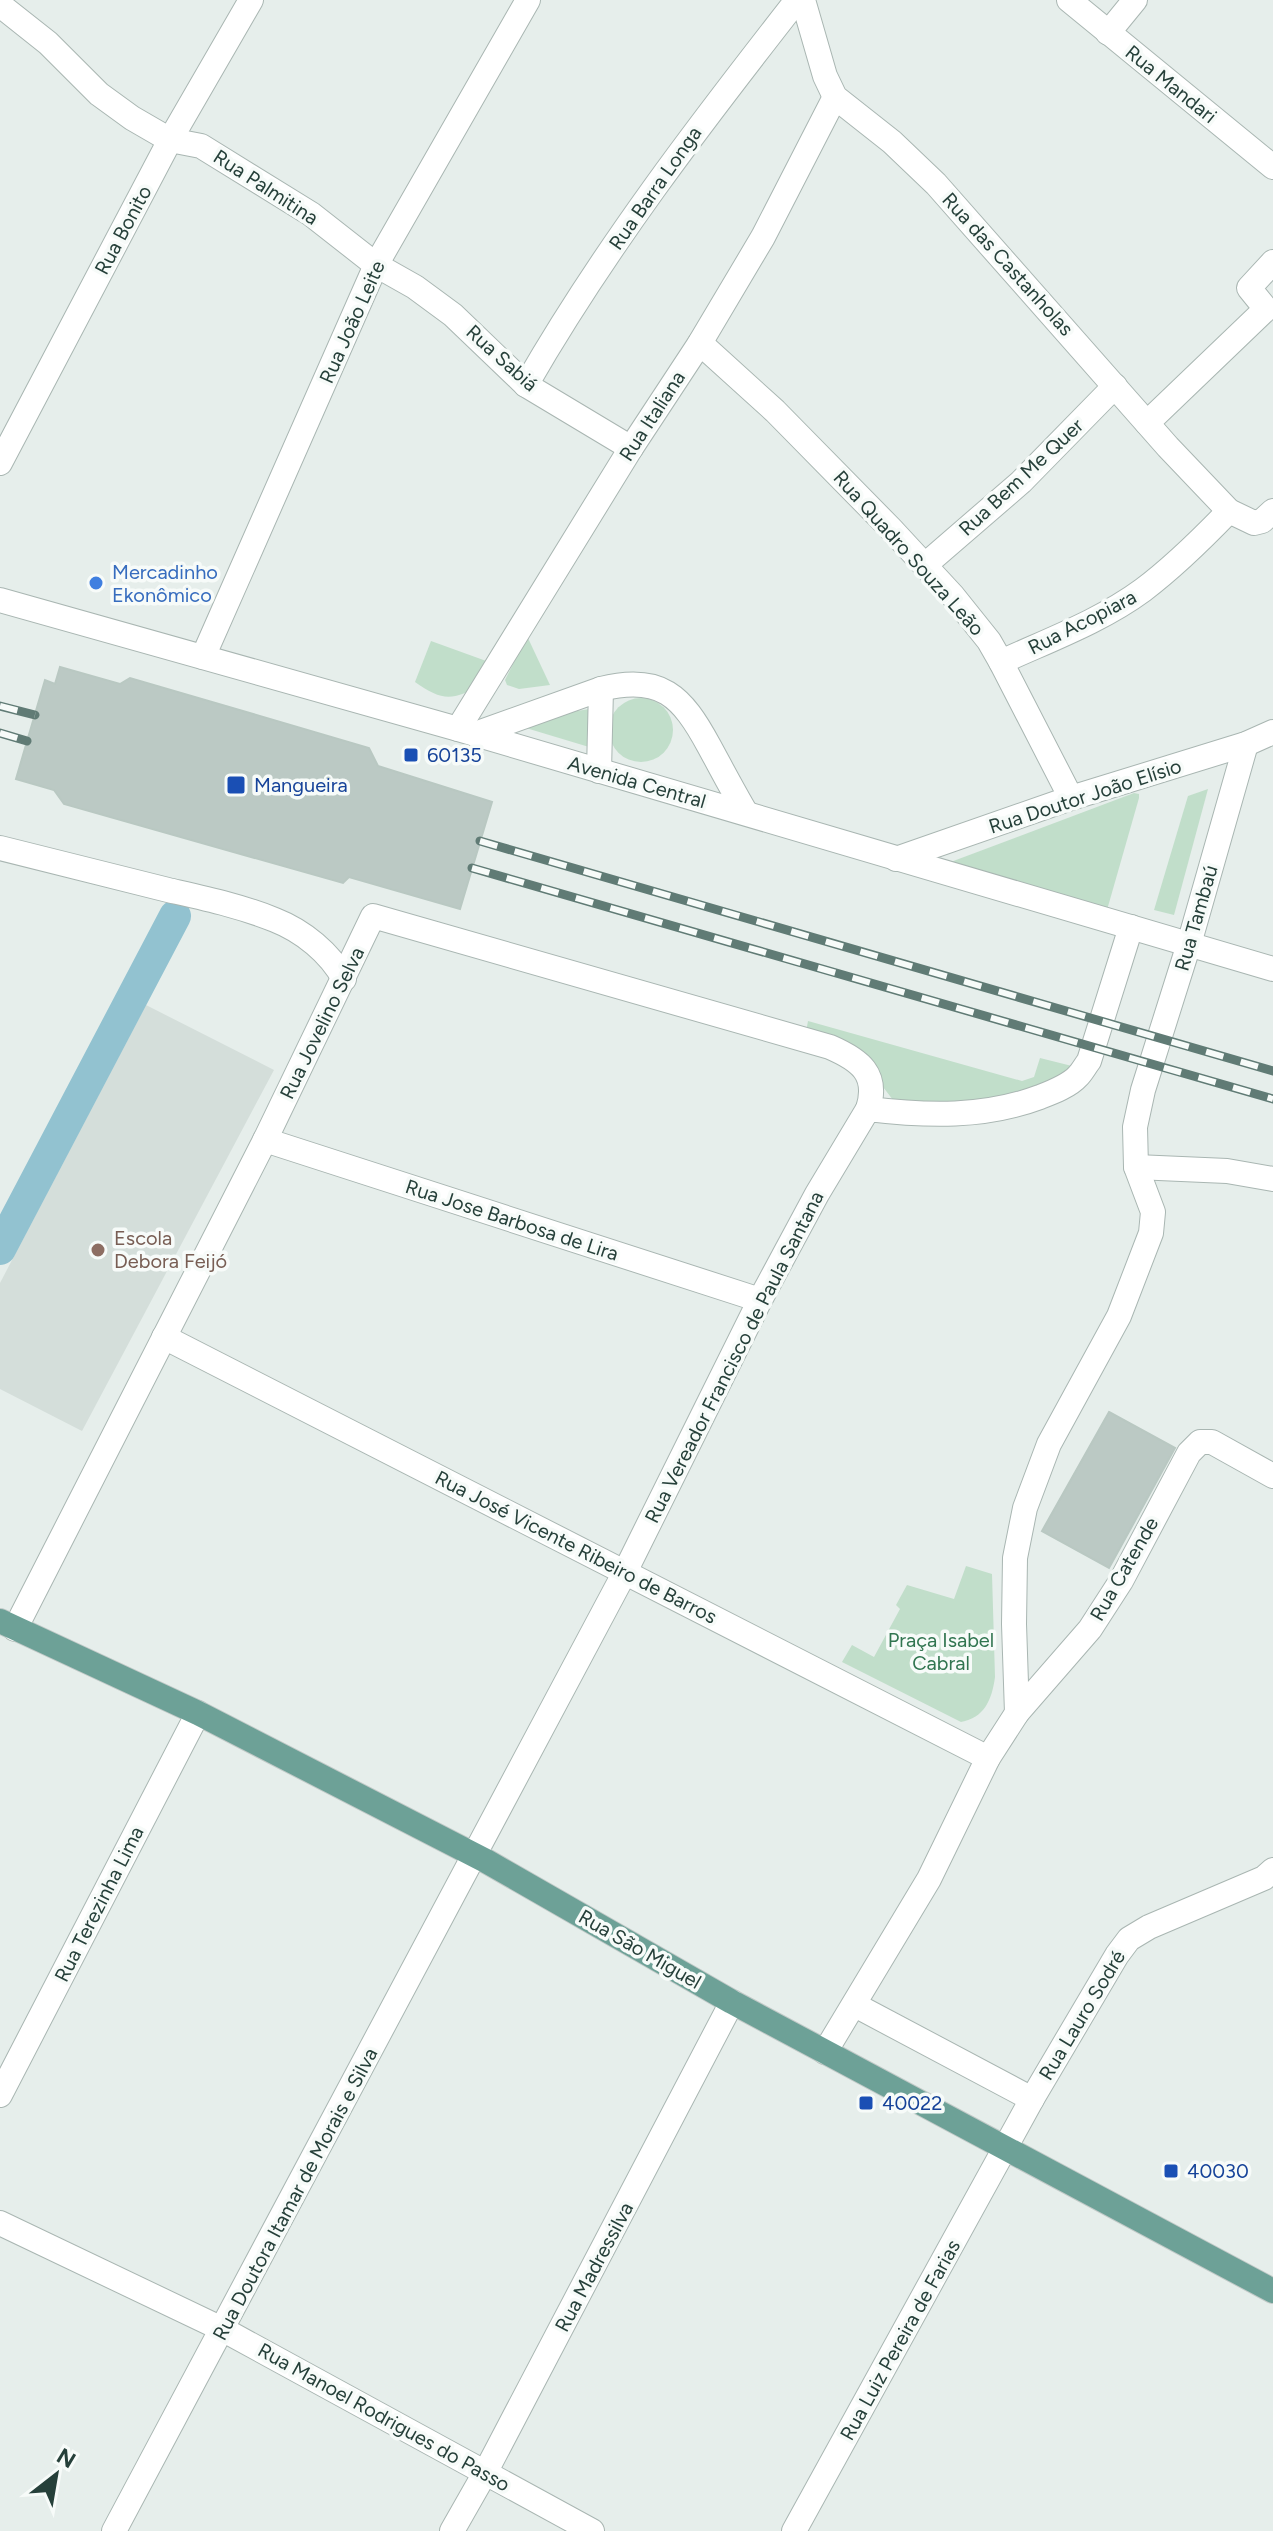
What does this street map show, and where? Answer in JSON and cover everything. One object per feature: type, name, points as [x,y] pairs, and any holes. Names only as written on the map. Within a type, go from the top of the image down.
[{"type":"main road","name":"Rua São Miguel","points":[[8,1625],[198,1713],[475,1856],[732,2002],[1273,2291]]},
{"type":"street","name":"Rua Bonito","points":[[0,463],[170,140],[251,0]]},
{"type":"street","name":"Rua João Leite","points":[[203,657],[376,265],[528,0]]},
{"type":"street","name":"Rua Barra Longa","points":[[526,385],[561,323],[684,147],[797,0]]},
{"type":"street","points":[[803,0],[825,76],[835,97]]},
{"type":"street","name":"Rua Mandari","points":[[1069,0],[1273,167]]},
{"type":"street","points":[[1108,33],[1135,0]]},
{"type":"street","name":"Rua Palmitina","points":[[0,5],[48,43],[99,94],[132,118],[170,140],[201,146],[231,163],[311,214],[376,265]]},
{"type":"street","name":"Rua Italiana","points":[[467,732],[631,448],[700,343],[763,237],[835,97]]},
{"type":"street","name":"Rua das Castanholas","points":[[835,97],[892,142],[936,184],[1147,423],[1235,514]]},
{"type":"street","points":[[1147,423],[1266,309],[1249,288],[1273,262]]},
{"type":"street","name":"Rua Sabiá","points":[[376,265],[415,287],[453,315],[526,385],[631,448]]},
{"type":"street","name":"Rua Quadro Souza Leão","points":[[700,343],[775,411],[925,565],[989,641],[1071,798]]},
{"type":"street","name":"Rua Bem Me Quer","points":[[925,565],[1021,482],[1115,386]]},
{"type":"street","points":[[1235,514],[1254,523],[1262,521],[1273,511]]},
{"type":"street","name":"Rua Acopiara","points":[[1001,662],[1101,616],[1141,592],[1235,514]]},
{"type":"street","name":"Avenida Central","points":[[0,600],[467,732],[1273,969]]},
{"type":"street","points":[[467,732],[601,689],[621,685],[652,685],[680,701],[693,717],[746,813]]},
{"type":"street","points":[[599,771],[601,689]]},
{"type":"street","name":"Rua Doutor João Elísio","points":[[896,859],[1071,798],[1246,744],[1273,732]]},
{"type":"street","name":"Rua Tambaú","points":[[1017,1713],[1015,1558],[1025,1508],[1049,1444],[1119,1316],[1151,1233],[1153,1212],[1136,1167],[1135,1127],[1143,1090],[1189,944],[1246,744]]},
{"type":"street","points":[[0,848],[186,894],[275,920],[319,947],[335,963],[344,979]]},
{"type":"street","name":"Rua Jovelino Selva","points":[[8,1625],[164,1337],[265,1140],[373,916],[830,1047],[850,1056],[871,1080],[873,1093],[868,1109]]},
{"type":"street","points":[[868,1109],[922,1115],[963,1115],[1011,1107],[1057,1090],[1077,1078],[1089,1061],[1131,927]]},
{"type":"street","name":"Rua Vereador Francisco de Paula Santana","points":[[475,1856],[625,1572],[760,1300],[817,1194],[868,1109]]},
{"type":"street","name":"Rua Jose Barbosa de Lira","points":[[265,1140],[760,1300]]},
{"type":"street","points":[[1136,1167],[1227,1171],[1273,1179]]},
{"type":"street","name":"Rua José Vicente Ribeiro de Barros","points":[[164,1337],[988,1758]]},
{"type":"street","name":"Rua Catende","points":[[825,2052],[929,1879],[988,1758],[1017,1713],[1090,1629],[1121,1581],[1189,1453],[1200,1442],[1212,1442],[1273,1476]]},
{"type":"street","name":"Rua Terezinha Lima","points":[[0,2095],[198,1713]]},
{"type":"street","name":"Rua Doutora Itamar de Morais e Silva","points":[[114,2531],[475,1856]]},
{"type":"street","name":"Rua Lauro Sodré","points":[[1006,2149],[1032,2099],[1129,1939],[1149,1927],[1264,1878],[1273,1870]]},
{"type":"street","name":"Rua Madressilva","points":[[452,2531],[732,2002]]},
{"type":"street","points":[[855,2005],[1032,2099]]},
{"type":"street","name":"Rua Luiz Pereira de Farias","points":[[794,2531],[1006,2149]]},
{"type":"street","name":"Rua Manoel Rodrigues do Passo","points":[[0,2223],[222,2329],[592,2531]]},
{"type":"shaded area","name":"Escola Debora Feijó","points":[[146,1005],[274,1070],[82,1431],[0,1389],[0,1283]]},
{"type":"green space","points":[[527,636],[550,685],[519,689],[507,685],[505,680]]},
{"type":"green space","points":[[431,641],[489,662],[481,685],[447,697],[415,682]]},
{"type":"green space","points":[[641,698],[659,704],[667,712],[673,730],[667,748],[659,756],[641,762],[623,756],[615,748],[609,730],[615,712],[623,704]]},
{"type":"green space","points":[[589,709],[589,747],[526,728],[525,720]]},
{"type":"green space","points":[[1208,789],[1174,915],[1154,910],[1188,796]]},
{"type":"green space","points":[[1134,793],[1139,794],[1139,798],[1107,910],[948,863]]},
{"type":"green space","points":[[808,1021],[1022,1081],[1034,1077],[1040,1058],[1076,1067],[1029,1108],[893,1100],[880,1083],[806,1032]]},
{"type":"green space","name":"Praça Isabel Cabral","points":[[966,1566],[992,1574],[995,1677],[986,1707],[976,1717],[961,1722],[842,1662],[852,1645],[874,1657],[900,1609],[896,1605],[907,1585],[954,1599]]},
{"type":"building","name":"Mangueira","points":[[60,667],[120,684],[130,678],[369,748],[378,766],[492,802],[460,909],[349,877],[343,883],[64,804],[54,790],[16,779],[45,680],[55,684]]},
{"type":"building","points":[[1109,1412],[1175,1448],[1109,1568],[1042,1531]]},
{"type":"waterway","points":[[0,1249],[175,916]]},
{"type":"railway","points":[[0,706],[35,715]]},
{"type":"railway","points":[[0,733],[27,741]]},
{"type":"railway","points":[[480,841],[1273,1071]]},
{"type":"railway","points":[[472,868],[1273,1099]]},
{"type":"place","name":"Mercadinho Ekonômico","points":[[96,583]]},
{"type":"place","name":"60135","points":[[411,755]]},
{"type":"place","name":"Mangueira","points":[[236,785]]},
{"type":"place","name":"Escola Debora Feijó","points":[[98,1250]]},
{"type":"place","name":"40022","points":[[866,2103]]},
{"type":"place","name":"40030","points":[[1171,2171]]}]
